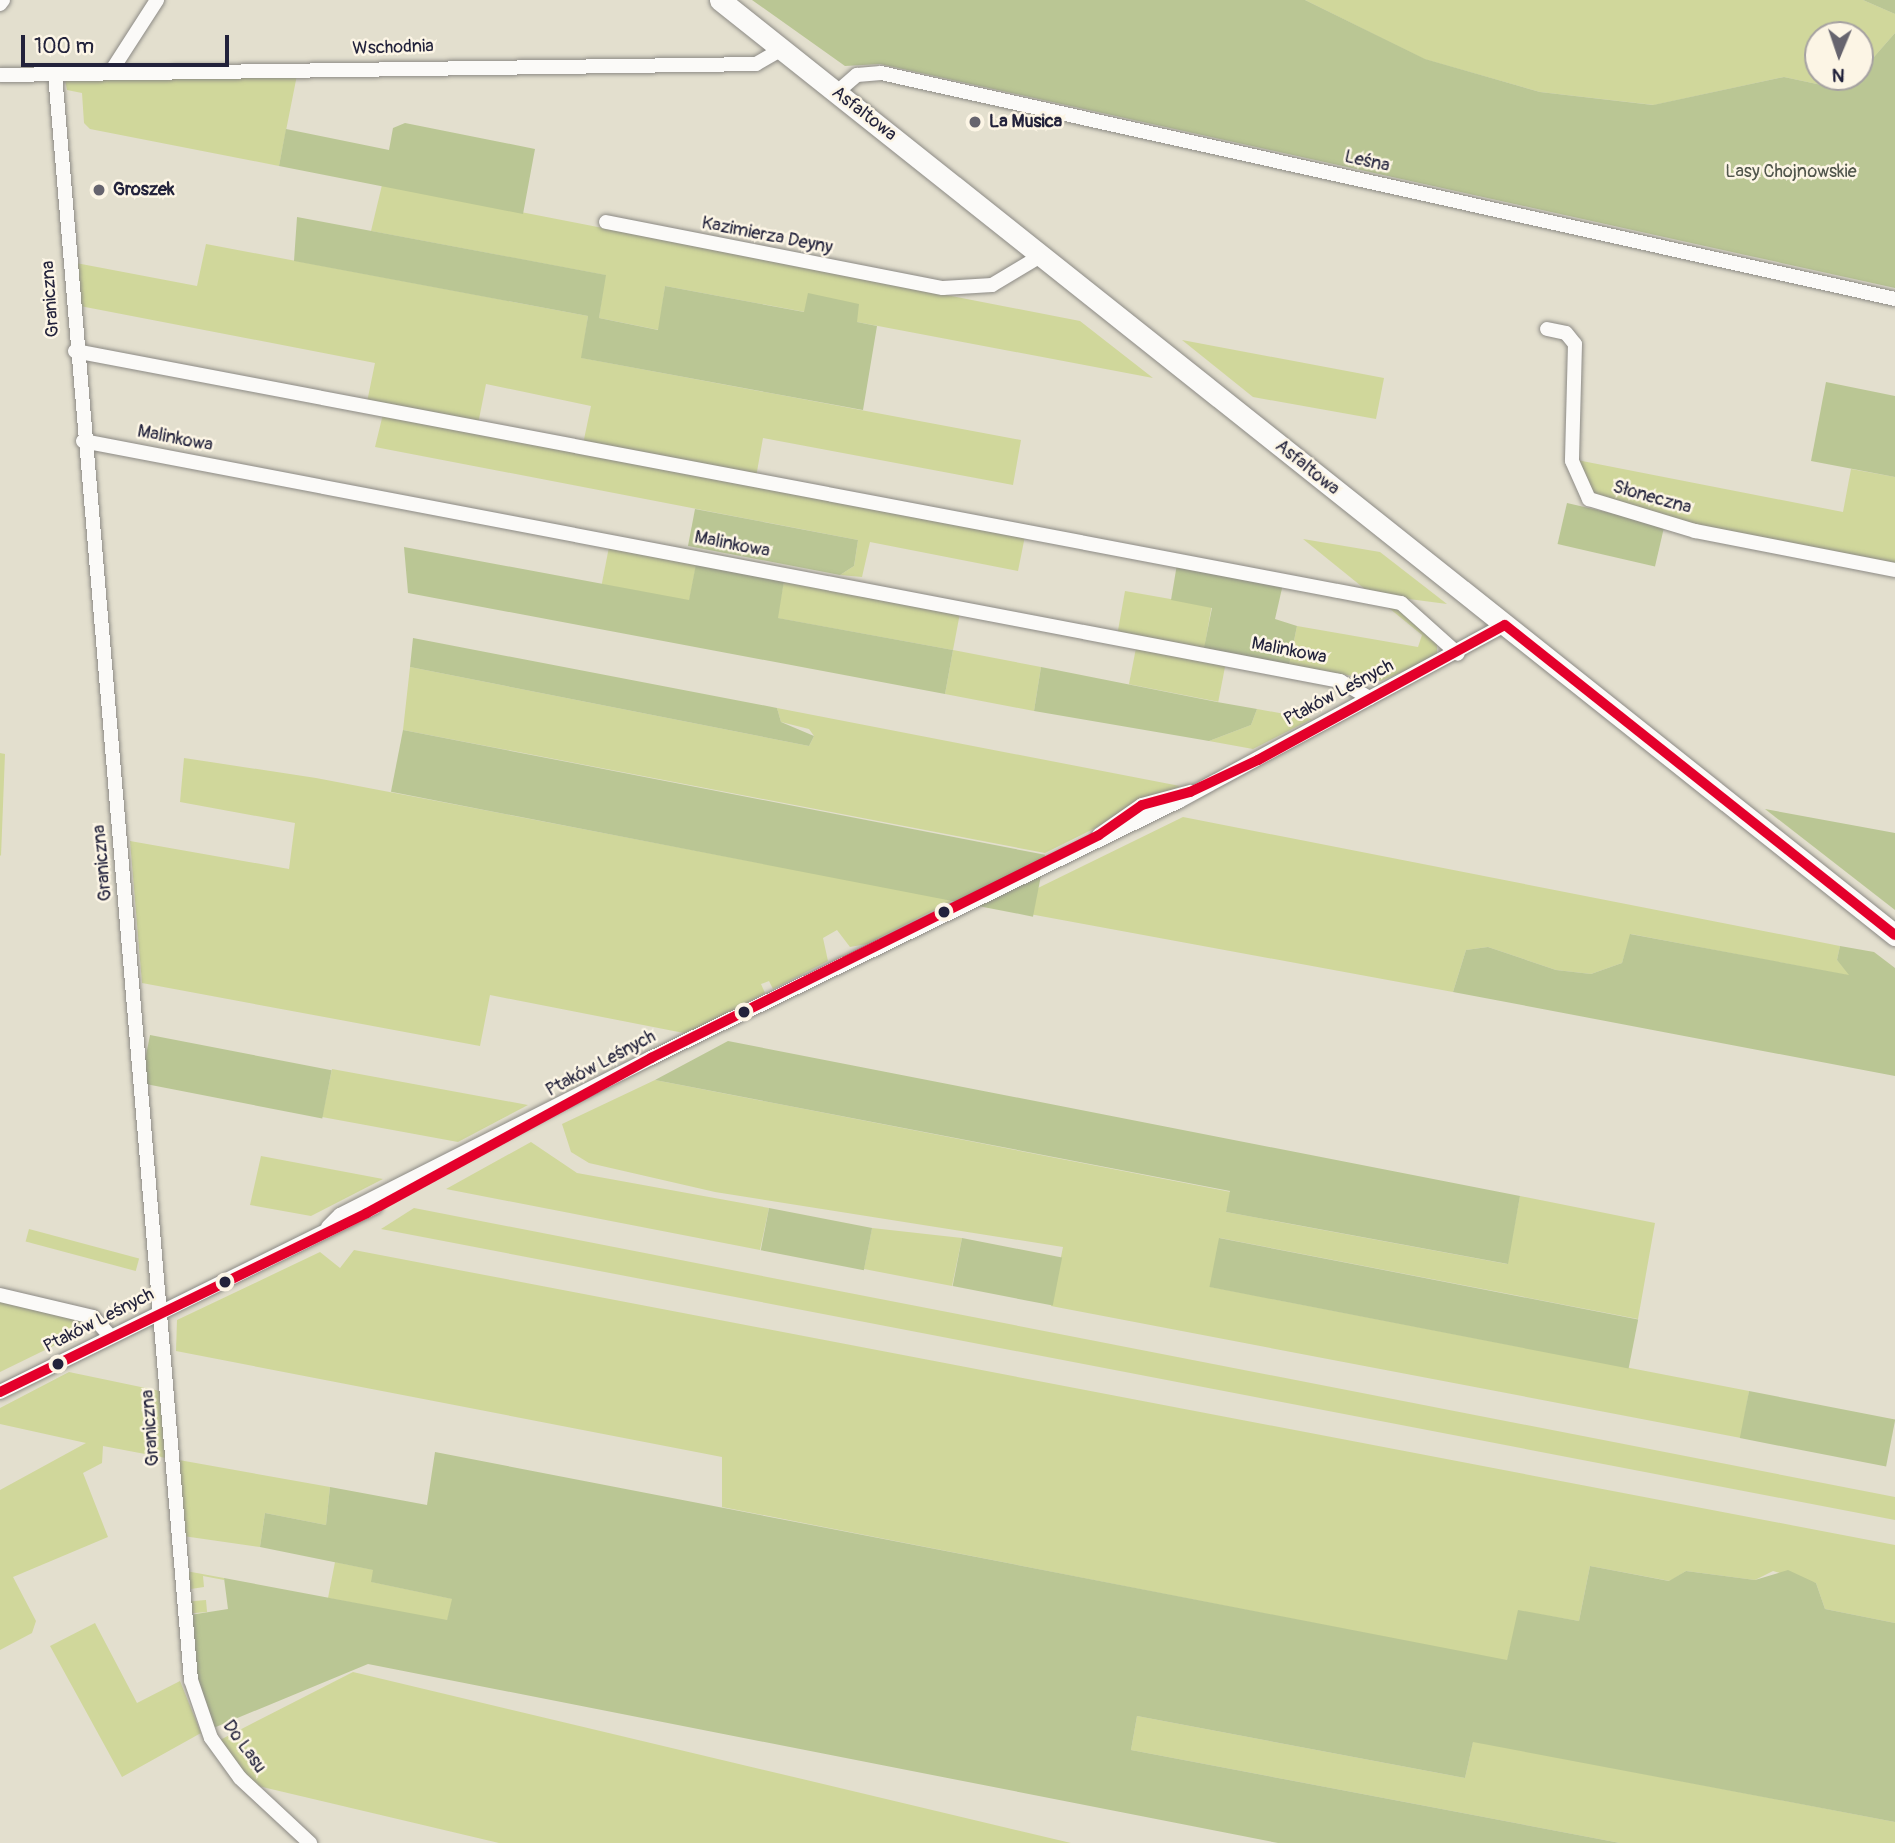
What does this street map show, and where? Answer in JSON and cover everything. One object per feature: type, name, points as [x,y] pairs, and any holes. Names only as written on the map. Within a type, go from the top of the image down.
[{"type":"main road","name":"Asfaltowa","points":[[720,0],[1895,935]]},
{"type":"street","points":[[110,73],[157,0]]},
{"type":"street","name":"Wschodnia","points":[[0,75],[756,64],[782,49]]},
{"type":"street","name":"Graniczna","points":[[55,74],[75,351],[187,1650]]},
{"type":"street","name":"Leśna","points":[[836,93],[858,75],[881,74],[1895,299]]},
{"type":"street","name":"Kazimierza Deyny","points":[[606,222],[920,285],[992,285],[1042,255]]},
{"type":"street","name":"Słoneczna","points":[[1547,329],[1566,333],[1575,344],[1572,461],[1589,499],[1695,531],[1895,570]]},
{"type":"street","points":[[75,351],[1401,603],[1458,654]]},
{"type":"street","name":"Malinkowa","points":[[83,441],[1340,681],[1369,698]]},
{"type":"street","name":"Ptaków Leśnych","points":[[0,1392],[328,1227],[340,1215],[384,1198],[1099,835],[1142,805],[1190,792],[1458,654],[1505,625]]},
{"type":"street","points":[[0,1295],[93,1317],[110,1336]]},
{"type":"street","name":"Do Lasu","points":[[187,1650],[197,1704],[211,1738],[240,1778],[310,1843]]},
{"type":"green space","name":"Lasy Chojnowskie","points":[[752,0],[1305,0],[1425,59],[1540,92],[1653,105],[1784,77],[1804,81],[1804,91],[1874,91],[1874,57],[1895,33],[1895,288],[880,64],[845,66]]},
{"type":"green space","points":[[1305,0],[1863,0],[1895,14],[1895,33],[1874,57],[1874,21],[1804,21],[1804,81],[1784,77],[1654,105],[1540,92],[1424,59]]},
{"type":"green space","points":[[1863,0],[1895,0],[1895,14]]},
{"type":"green space","points":[[297,75],[279,166],[90,129],[84,123],[82,93],[67,90],[65,80]]},
{"type":"green space","points":[[405,123],[535,149],[523,214],[279,166],[286,129],[389,150],[393,128]]},
{"type":"green space","points":[[382,185],[1080,321],[1153,378],[857,322],[809,294],[805,312],[665,286],[659,330],[599,318],[605,275],[371,231]]},
{"type":"green space","points":[[297,217],[606,275],[599,318],[658,330],[665,286],[804,312],[808,293],[859,304],[857,322],[877,326],[863,410],[581,358],[588,316],[294,261]]},
{"type":"green space","points":[[206,244],[588,316],[582,358],[1021,440],[1013,485],[763,438],[756,477],[583,444],[591,406],[486,384],[478,424],[367,402],[375,363],[80,306],[76,263],[197,286]]},
{"type":"green space","points":[[1182,340],[1384,378],[1376,419],[1253,397]]},
{"type":"green space","points":[[1826,382],[1895,396],[1895,477],[1811,461]]},
{"type":"green space","points":[[383,414],[1025,536],[1018,571],[870,542],[862,577],[840,575],[854,566],[858,540],[375,447]]},
{"type":"green space","points":[[1577,460],[1843,512],[1851,469],[1895,477],[1895,565],[1681,524],[1599,499],[1586,487]]},
{"type":"green space","points":[[1567,503],[1664,525],[1655,566],[1558,544]]},
{"type":"green space","points":[[695,509],[858,540],[854,566],[840,575],[688,546]]},
{"type":"green space","points":[[1303,539],[1380,552],[1447,604],[1371,594]]},
{"type":"green space","points":[[404,547],[689,600],[696,564],[784,581],[778,618],[953,650],[945,694],[408,593]]},
{"type":"green space","points":[[609,547],[696,564],[689,601],[602,584]]},
{"type":"green space","points":[[1177,564],[1283,584],[1275,619],[1297,626],[1289,665],[1204,648],[1212,608],[1171,600]]},
{"type":"green space","points":[[784,581],[960,613],[953,650],[777,618]]},
{"type":"green space","points":[[1125,591],[1212,606],[1204,648],[1118,632]]},
{"type":"green space","points":[[1384,604],[1398,606],[1437,640],[1437,657],[1381,681],[1289,665],[1297,626],[1418,647],[1422,635]]},
{"type":"green space","points":[[413,638],[777,708],[781,722],[814,736],[809,746],[410,667]]},
{"type":"green space","points":[[1136,648],[1225,665],[1218,702],[1129,684]]},
{"type":"green space","points":[[953,650],[1041,667],[1034,711],[945,694]]},
{"type":"green space","points":[[410,667],[809,746],[814,736],[809,729],[781,722],[777,708],[1180,786],[1045,853],[403,730]]},
{"type":"green space","points":[[1041,667],[1257,709],[1251,725],[1209,741],[1034,711]]},
{"type":"green space","points":[[1257,709],[1312,719],[1253,749],[1209,741],[1251,725]]},
{"type":"green space","points":[[403,730],[1045,855],[1033,917],[391,792]]},
{"type":"green space","points":[[0,753],[5,754],[1,856],[0,855]]},
{"type":"green space","points":[[184,758],[316,778],[954,900],[867,944],[850,947],[837,930],[823,938],[828,961],[773,989],[769,981],[761,984],[765,993],[689,1034],[490,995],[480,1046],[142,983],[130,841],[289,869],[295,823],[180,802]]},
{"type":"green space","points":[[1765,809],[1895,833],[1895,910]]},
{"type":"green space","points":[[1183,817],[1840,946],[1837,960],[1851,976],[1631,934],[1622,963],[1591,974],[1556,970],[1488,947],[1466,950],[1453,992],[997,908]]},
{"type":"green space","points":[[1630,934],[1849,975],[1837,960],[1840,946],[1874,952],[1895,968],[1895,1076],[1453,992],[1466,950],[1488,947],[1556,970],[1591,974],[1622,963]]},
{"type":"green space","points":[[150,1035],[332,1070],[322,1118],[141,1083]]},
{"type":"green space","points":[[728,1041],[1520,1196],[1508,1264],[1226,1212],[1230,1191],[655,1080]]},
{"type":"green space","points":[[332,1069],[528,1105],[458,1142],[322,1117]]},
{"type":"green space","points":[[655,1080],[1231,1192],[1226,1212],[1507,1264],[1520,1196],[1655,1223],[1638,1319],[1220,1238],[1211,1287],[1749,1391],[1741,1438],[1051,1306],[1063,1247],[715,1192],[589,1163],[571,1152],[562,1124]]},
{"type":"green space","points":[[531,1142],[577,1173],[769,1208],[760,1250],[446,1189]]},
{"type":"green space","points":[[261,1156],[383,1179],[311,1216],[250,1205]]},
{"type":"green space","points":[[414,1208],[1895,1497],[1895,1520],[381,1229]]},
{"type":"green space","points":[[769,1208],[872,1228],[864,1270],[761,1250]]},
{"type":"green space","points":[[872,1228],[962,1238],[952,1286],[864,1269]]},
{"type":"green space","points":[[29,1229],[139,1259],[136,1271],[26,1242]]},
{"type":"green space","points":[[962,1238],[1062,1257],[1053,1306],[953,1286]]},
{"type":"green space","points":[[1219,1238],[1638,1319],[1629,1369],[1209,1287]]},
{"type":"green space","points":[[354,1250],[1895,1545],[1895,1623],[1825,1609],[1816,1583],[1773,1571],[1755,1580],[1686,1571],[1670,1581],[1590,1566],[1579,1621],[1519,1611],[1507,1661],[722,1507],[722,1457],[176,1351],[177,1320],[320,1252],[340,1268]]},
{"type":"green space","points":[[0,1300],[88,1321],[86,1330],[0,1372]]},
{"type":"green space","points":[[69,1372],[160,1391],[166,1458],[103,1446],[102,1463],[83,1473],[108,1537],[13,1577],[36,1621],[32,1633],[0,1650],[0,1490],[86,1443],[0,1424],[0,1408]]},
{"type":"green space","points":[[1749,1391],[1895,1419],[1886,1467],[1740,1438]]},
{"type":"green space","points":[[435,1452],[1507,1660],[1518,1610],[1579,1621],[1590,1566],[1669,1581],[1686,1571],[1755,1580],[1788,1570],[1816,1583],[1825,1609],[1895,1623],[1895,1822],[1473,1742],[1465,1778],[1137,1716],[1131,1750],[1620,1843],[1278,1843],[368,1664],[211,1729],[198,1692],[190,1615],[228,1609],[224,1578],[447,1620],[452,1599],[371,1582],[373,1570],[260,1547],[265,1513],[326,1525],[330,1487],[427,1505]]},
{"type":"green space","points":[[179,1460],[330,1487],[326,1525],[265,1513],[260,1547],[183,1536]]},
{"type":"green space","points":[[335,1562],[374,1570],[372,1582],[453,1599],[447,1621],[328,1598]]},
{"type":"green space","points":[[186,1571],[224,1580],[203,1576],[204,1587],[191,1589]]},
{"type":"green space","points":[[206,1600],[207,1612],[189,1614],[188,1602]]},
{"type":"green space","points":[[95,1623],[137,1703],[180,1681],[201,1733],[122,1777],[50,1646]]},
{"type":"green space","points":[[353,1672],[1071,1843],[499,1843],[254,1785],[220,1740]]},
{"type":"green space","points":[[1137,1716],[1465,1778],[1473,1741],[1895,1822],[1895,1843],[1620,1843],[1131,1750]]},
{"type":"transit line","points":[[1505,625],[1895,935]]},
{"type":"transit line","points":[[0,1392],[367,1213],[651,1058],[1099,835],[1142,805],[1190,792],[1258,760],[1505,625]]},
{"type":"place","name":"La Musica","points":[[975,122]]},
{"type":"place","name":"Groszek","points":[[99,190]]}]
